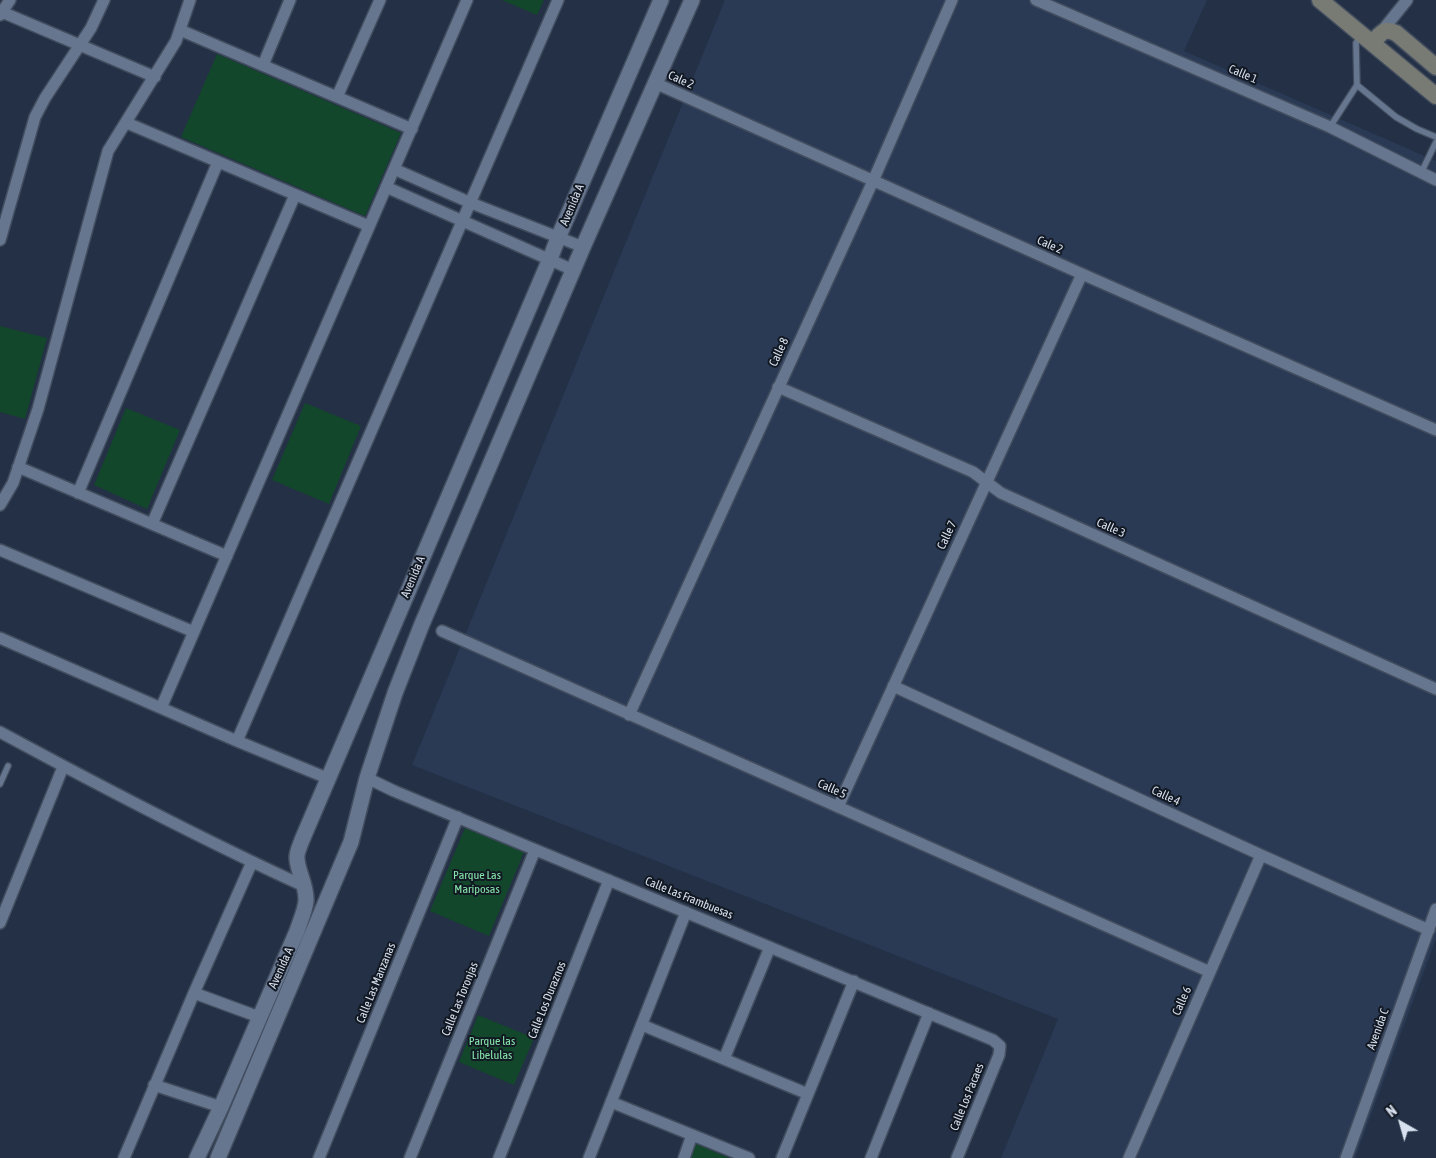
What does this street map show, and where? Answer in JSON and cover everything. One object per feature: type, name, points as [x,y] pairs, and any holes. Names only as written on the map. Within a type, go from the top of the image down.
[{"type":"main road","points":[[1320,0],[1372,36],[1436,96]]},
{"type":"main road","points":[[1372,36],[1389,30],[1396,33],[1436,67]]},
{"type":"street","points":[[10,0],[1,14],[155,77]]},
{"type":"street","points":[[0,240],[35,117],[45,98],[91,28],[104,0]]},
{"type":"street","points":[[0,505],[12,483],[38,409],[108,152],[176,41],[190,0]]},
{"type":"street","points":[[263,65],[290,0]]},
{"type":"street","points":[[337,97],[380,0]]},
{"type":"street","points":[[161,708],[467,0]]},
{"type":"street","points":[[237,741],[558,0]]},
{"type":"street","name":"Avenida A","points":[[196,1158],[221,1107],[304,911],[306,900],[304,886],[296,857],[327,778],[661,0]]},
{"type":"street","name":"Avenida A","points":[[218,1158],[350,842],[367,778],[422,624],[573,270],[692,0]]},
{"type":"street","name":"Calle 8","points":[[629,715],[873,181],[952,0]]},
{"type":"street","name":"Calle 1","points":[[1036,0],[1330,127],[1436,180]]},
{"type":"street","points":[[1372,36],[1407,0]]},
{"type":"street","points":[[180,30],[412,129]]},
{"type":"street","name":"Cale 2","points":[[655,83],[1436,430]]},
{"type":"street","points":[[126,123],[369,226]]},
{"type":"street","points":[[78,493],[218,162]]},
{"type":"street","points":[[394,169],[471,203],[583,247]]},
{"type":"street","points":[[386,187],[573,270]]},
{"type":"street","points":[[152,524],[295,195]]},
{"type":"street","name":"Calle 7","points":[[838,807],[1082,274]]},
{"type":"street","name":"Calle 3","points":[[778,387],[973,472],[1001,493],[1436,689]]},
{"type":"street","points":[[18,467],[227,556]]},
{"type":"street","points":[[0,550],[194,632]]},
{"type":"street","name":"Calle 5","points":[[442,630],[629,715],[1210,972]]},
{"type":"street","points":[[0,638],[327,778]]},
{"type":"street","name":"Calle 4","points":[[893,686],[1428,930]]},
{"type":"street","points":[[0,732],[64,767],[252,862],[304,886]]},
{"type":"street","points":[[0,923],[64,767]]},
{"type":"street","name":"Calle Las Frambuesas","points":[[367,778],[458,818],[854,981],[993,1040],[1000,1046]]},
{"type":"street","name":"Calle Las Manzanas","points":[[319,1158],[458,818]]},
{"type":"street","name":"Calle Las Toronjas","points":[[410,1158],[535,850]]},
{"type":"street","name":"Calle 6","points":[[1129,1158],[1261,855]]},
{"type":"street","points":[[124,1158],[194,992],[252,862]]},
{"type":"street","name":"Calle Los Duraznos","points":[[499,1158],[609,880]]},
{"type":"street","name":"Avenida C","points":[[1346,1158],[1436,909]]},
{"type":"street","points":[[589,1158],[686,912]]},
{"type":"street","points":[[724,1059],[770,947]]},
{"type":"street","points":[[782,1158],[854,981]]},
{"type":"street","points":[[194,992],[259,1017]]},
{"type":"street","points":[[871,1158],[929,1013]]},
{"type":"street","points":[[642,1025],[808,1094]]},
{"type":"street","name":"Calle Los Pacaes","points":[[958,1158],[999,1055],[1000,1046]]},
{"type":"street","points":[[154,1086],[221,1107]]},
{"type":"street","points":[[611,1102],[749,1158]]},
{"type":"street","points":[[684,1158],[692,1135]]},
{"type":"lane","points":[[1330,127],[1357,85],[1356,43],[1372,36]]},
{"type":"lane","points":[[1357,85],[1396,117],[1436,137]]},
{"type":"lane","points":[[1421,173],[1436,142]]},
{"type":"lane","points":[[0,784],[8,766]]},
{"type":"shaded area","points":[[725,0],[1207,0],[1184,51],[1436,161],[1436,939],[1355,1158],[1001,1158],[1058,1019],[412,765]]},
{"type":"green space","points":[[502,0],[544,0],[537,15]]},
{"type":"green space","points":[[217,54],[401,133],[365,216],[181,137]]},
{"type":"green space","points":[[0,326],[47,338],[25,419],[0,412]]},
{"type":"green space","points":[[305,403],[361,426],[329,504],[272,480]]},
{"type":"green space","points":[[126,408],[180,430],[147,509],[94,485]]},
{"type":"green space","name":"Parque Las Mariposas","points":[[465,828],[524,852],[489,936],[430,911]]},
{"type":"green space","name":"Parque las Libelulas","points":[[478,1015],[534,1038],[514,1085],[459,1062]]},
{"type":"green space","points":[[696,1144],[729,1158],[690,1158]]}]
